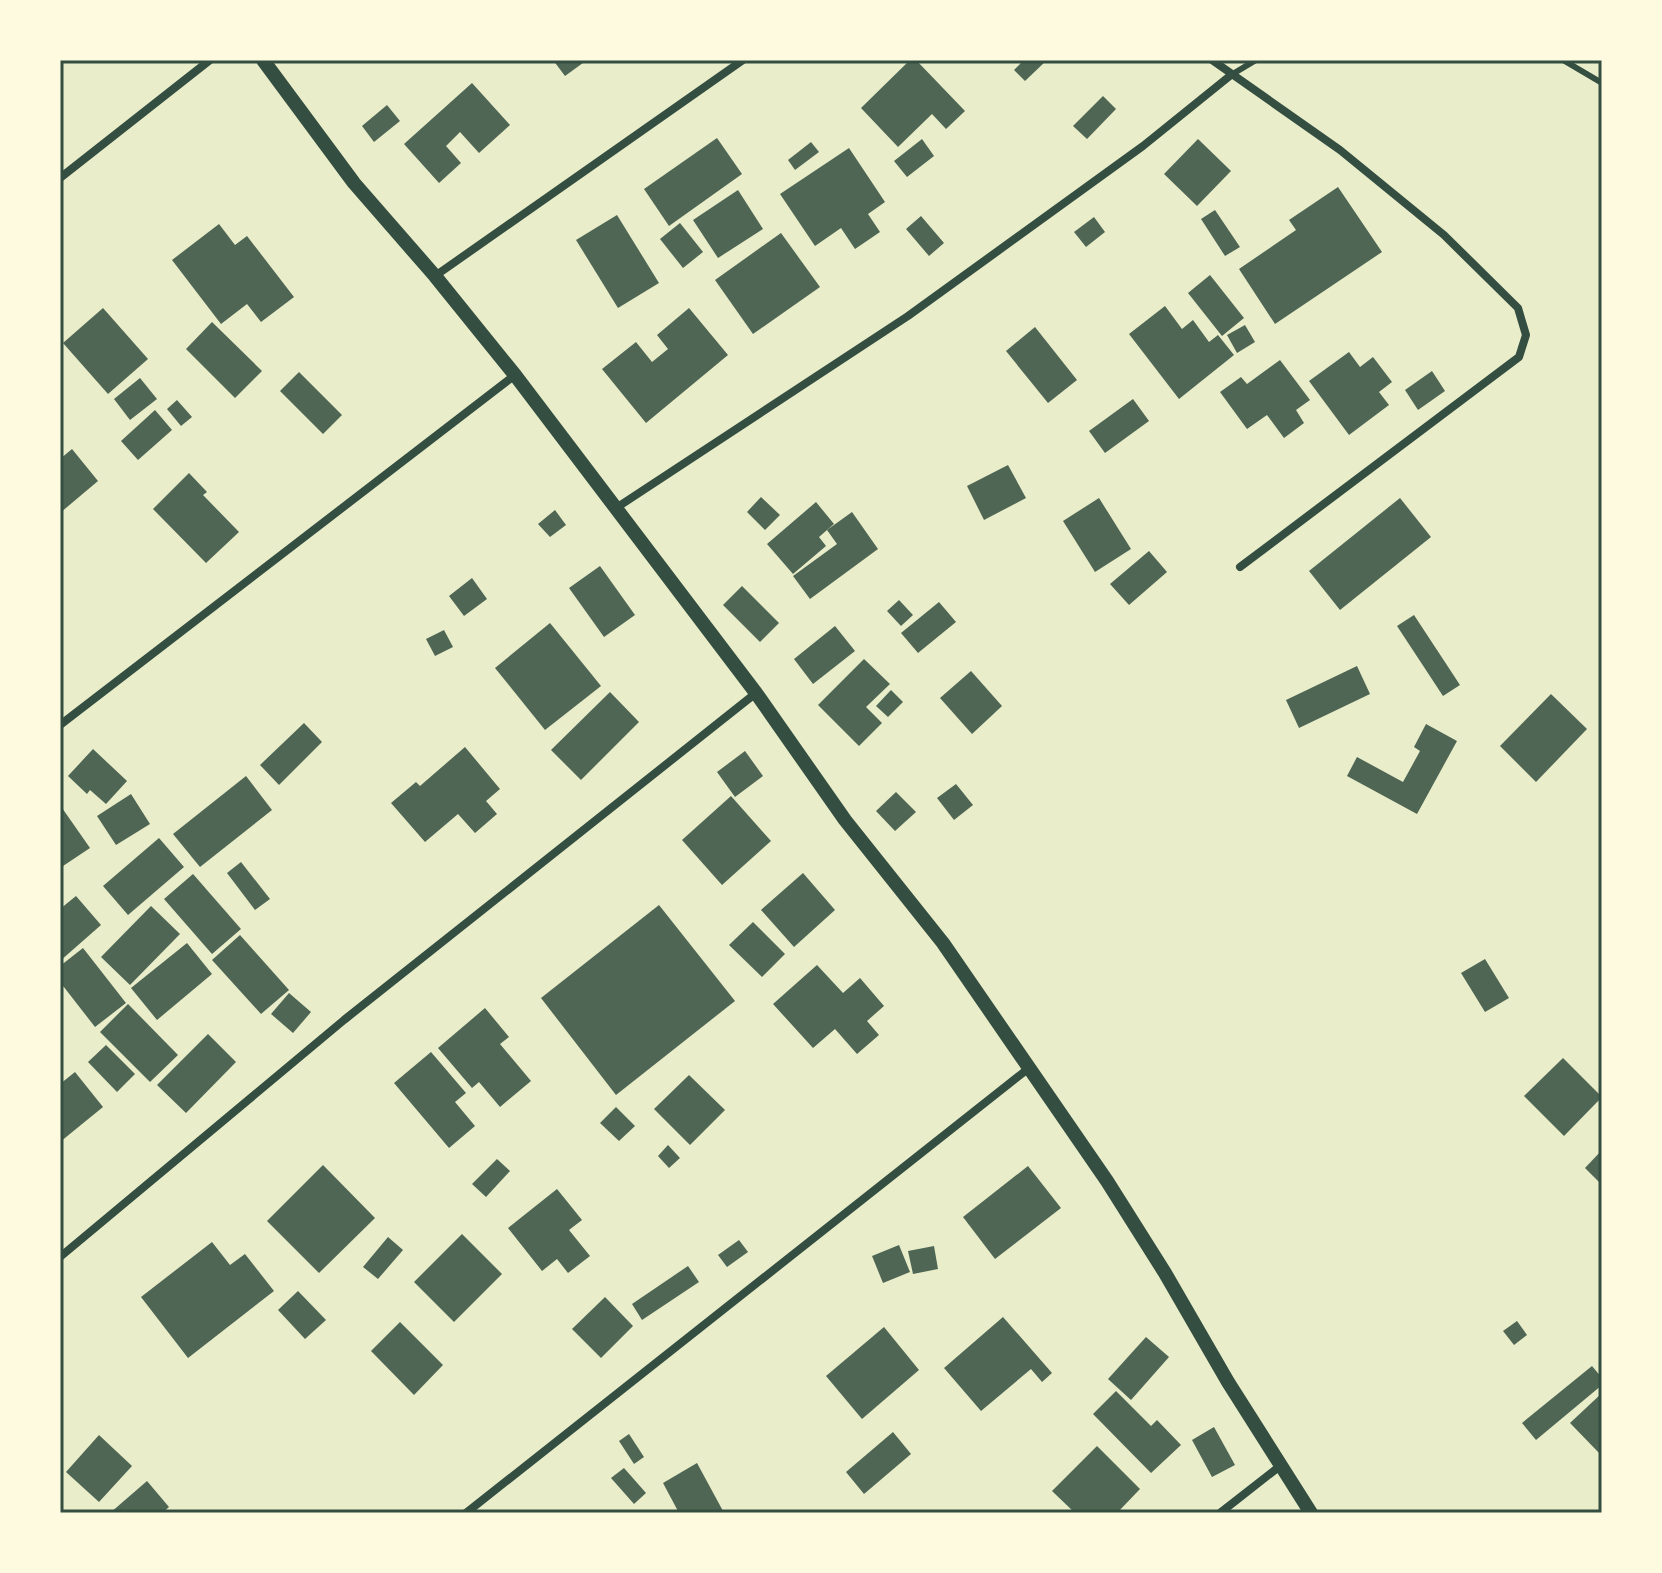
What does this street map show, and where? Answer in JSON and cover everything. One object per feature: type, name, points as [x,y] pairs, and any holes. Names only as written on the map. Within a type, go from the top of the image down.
[{"type":"street","points":[[60,178],[210,60]]},
{"type":"street","points":[[263,60],[354,183],[515,375],[756,693],[845,820],[943,943],[1148,1247],[1311,1513]]},
{"type":"street","points":[[435,276],[743,60]]},
{"type":"street","points":[[1212,60],[1340,150],[1444,235],[1518,308],[1526,335],[1519,357],[1240,567]]},
{"type":"street","points":[[616,508],[908,316],[1143,146],[1231,75]]},
{"type":"street","points":[[60,725],[515,375]]},
{"type":"street","points":[[60,1257],[344,1020],[756,693]]},
{"type":"street","points":[[466,1513],[1029,1068]]},
{"type":"street","points":[[1220,1513],[1280,1466]]},
{"type":"lane","points":[[1231,75],[1256,60]]},
{"type":"lane","points":[[1563,60],[1602,83]]},
{"type":"building","points":[[553,60],[587,60],[565,76]]},
{"type":"building","points":[[910,60],[916,60],[965,111],[946,129],[932,114],[898,147],[861,108]]},
{"type":"building","points":[[1024,60],[1047,60],[1025,81],[1014,70]]},
{"type":"building","points":[[472,83],[510,125],[479,153],[460,132],[446,146],[461,163],[439,183],[404,144]]},
{"type":"building","points":[[1103,96],[1116,109],[1087,139],[1073,126]]},
{"type":"building","points":[[387,105],[400,121],[374,142],[362,126]]},
{"type":"building","points":[[717,138],[742,174],[669,226],[644,189]]},
{"type":"building","points":[[922,139],[934,156],[907,177],[894,161]]},
{"type":"building","points":[[1198,139],[1231,171],[1197,206],[1164,174]]},
{"type":"building","points":[[811,142],[819,152],[795,170],[788,160]]},
{"type":"building","points":[[849,148],[885,202],[868,214],[880,232],[855,249],[841,228],[815,246],[780,194]]},
{"type":"building","points":[[1338,187],[1382,252],[1275,324],[1239,269],[1296,230],[1289,220]]},
{"type":"building","points":[[738,190],[763,229],[718,258],[693,220]]},
{"type":"building","points":[[1215,210],[1240,247],[1225,256],[1201,219]]},
{"type":"building","points":[[617,215],[659,283],[618,308],[576,240]]},
{"type":"building","points":[[921,216],[944,243],[929,256],[906,229]]},
{"type":"building","points":[[1094,217],[1105,232],[1086,247],[1074,232]]},
{"type":"building","points":[[680,223],[703,252],[683,268],[660,239]]},
{"type":"building","points":[[219,224],[235,245],[247,236],[294,297],[261,322],[247,304],[221,324],[172,260]]},
{"type":"building","points":[[781,233],[820,287],[753,334],[715,280]]},
{"type":"building","points":[[1210,275],[1244,318],[1222,336],[1188,293]]},
{"type":"building","points":[[1165,306],[1182,329],[1193,320],[1209,342],[1218,335],[1234,355],[1179,399],[1129,334]]},
{"type":"building","points":[[103,308],[148,359],[108,394],[63,343]]},
{"type":"building","points":[[689,308],[728,355],[646,423],[602,369],[636,342],[652,362],[668,349],[657,335]]},
{"type":"building","points":[[212,322],[262,371],[235,398],[186,349]]},
{"type":"building","points":[[1245,325],[1255,342],[1237,353],[1227,335]]},
{"type":"building","points":[[1035,327],[1077,380],[1048,403],[1006,351]]},
{"type":"building","points":[[1349,352],[1360,367],[1373,357],[1392,382],[1379,392],[1389,405],[1349,435],[1309,381]]},
{"type":"building","points":[[1280,360],[1310,400],[1296,410],[1304,423],[1284,438],[1267,415],[1247,429],[1220,392],[1241,377],[1247,384]]},
{"type":"building","points":[[1432,371],[1445,391],[1418,410],[1405,390]]},
{"type":"building","points":[[299,372],[342,415],[323,434],[280,391]]},
{"type":"building","points":[[140,378],[157,399],[130,420],[114,399]]},
{"type":"building","points":[[1133,399],[1149,421],[1105,453],[1089,431]]},
{"type":"building","points":[[177,400],[192,417],[181,426],[167,409]]},
{"type":"building","points":[[155,410],[172,430],[138,460],[121,441]]},
{"type":"building","points":[[72,449],[98,481],[60,513],[60,459]]},
{"type":"building","points":[[1008,465],[1026,498],[984,520],[967,486]]},
{"type":"building","points":[[189,473],[207,492],[203,495],[239,532],[206,563],[153,509]]},
{"type":"building","points":[[761,497],[780,515],[765,530],[747,512]]},
{"type":"building","points":[[1099,498],[1131,549],[1095,572],[1063,521]]},
{"type":"building","points":[[1400,498],[1431,537],[1340,610],[1309,571]]},
{"type":"building","points":[[816,502],[834,524],[819,537],[826,546],[793,574],[767,544]]},
{"type":"building","points":[[555,510],[566,525],[550,537],[538,524]]},
{"type":"building","points":[[852,512],[878,549],[810,599],[793,576],[837,544],[827,530]]},
{"type":"building","points":[[1149,551],[1167,572],[1129,605],[1110,584]]},
{"type":"building","points":[[600,566],[635,615],[604,637],[569,588]]},
{"type":"building","points":[[472,578],[487,599],[464,616],[449,596]]},
{"type":"building","points":[[742,586],[779,623],[760,642],[723,605]]},
{"type":"building","points":[[899,600],[913,615],[901,626],[887,611]]},
{"type":"building","points":[[939,602],[956,622],[918,653],[901,633]]},
{"type":"building","points":[[1414,615],[1460,685],[1443,696],[1397,626]]},
{"type":"building","points":[[550,623],[601,686],[545,730],[495,668]]},
{"type":"building","points":[[835,626],[855,651],[813,684],[794,659]]},
{"type":"building","points":[[444,630],[453,647],[435,656],[426,639]]},
{"type":"building","points":[[864,659],[890,684],[866,707],[882,723],[859,746],[818,705]]},
{"type":"building","points":[[1357,666],[1370,694],[1299,728],[1286,700]]},
{"type":"building","points":[[971,671],[1002,706],[972,734],[940,698]]},
{"type":"building","points":[[891,690],[903,702],[888,717],[876,706]]},
{"type":"building","points":[[610,692],[639,722],[581,780],[551,750]]},
{"type":"building","points":[[1551,694],[1587,729],[1536,782],[1500,746]]},
{"type":"building","points":[[304,723],[322,742],[279,785],[260,765]]},
{"type":"building","points":[[1426,724],[1457,741],[1417,814],[1347,776],[1357,757],[1403,782],[1420,751],[1414,747]]},
{"type":"building","points":[[465,747],[500,789],[486,801],[497,814],[475,833],[458,814],[425,842],[391,803],[416,782],[420,786]]},
{"type":"building","points":[[93,749],[127,781],[106,804],[90,790],[87,794],[68,776]]},
{"type":"building","points":[[745,751],[763,776],[735,797],[717,772]]},
{"type":"building","points":[[246,776],[272,810],[200,867],[173,834]]},
{"type":"building","points":[[956,784],[973,805],[954,820],[937,798]]},
{"type":"building","points":[[896,792],[916,812],[895,831],[876,811]]},
{"type":"building","points":[[131,794],[150,824],[116,845],[97,816]]},
{"type":"building","points":[[731,796],[771,841],[722,885],[682,840]]},
{"type":"building","points":[[60,805],[90,848],[60,868]]},
{"type":"building","points":[[159,838],[184,867],[128,915],[103,886]]},
{"type":"building","points":[[241,862],[270,899],[255,910],[227,873]]},
{"type":"building","points":[[803,873],[835,910],[794,947],[761,910]]},
{"type":"building","points":[[193,874],[241,929],[212,954],[164,899]]},
{"type":"building","points":[[76,896],[101,925],[60,961],[60,909]]},
{"type":"building","points":[[659,905],[735,1001],[616,1095],[541,998]]},
{"type":"building","points":[[151,906],[180,934],[130,985],[101,957]]},
{"type":"building","points":[[753,922],[785,954],[762,977],[729,945]]},
{"type":"building","points":[[240,935],[289,990],[261,1014],[212,960]]},
{"type":"building","points":[[187,943],[212,974],[157,1020],[131,988]]},
{"type":"building","points":[[83,948],[126,1003],[95,1027],[60,982],[60,966]]},
{"type":"building","points":[[1485,959],[1509,998],[1485,1012],[1461,973]]},
{"type":"building","points":[[817,965],[843,993],[860,978],[884,1006],[867,1021],[879,1035],[857,1054],[835,1029],[813,1048],[773,1004]]},
{"type":"building","points":[[289,993],[311,1012],[293,1033],[271,1014]]},
{"type":"building","points":[[128,1004],[178,1055],[150,1082],[100,1032]]},
{"type":"building","points":[[485,1008],[509,1037],[500,1044],[531,1081],[500,1107],[479,1082],[472,1088],[438,1048]]},
{"type":"building","points":[[208,1034],[236,1062],[186,1113],[157,1085]]},
{"type":"building","points":[[106,1045],[135,1074],[117,1092],[88,1062]]},
{"type":"building","points":[[431,1052],[466,1093],[455,1102],[475,1126],[449,1148],[394,1083]]},
{"type":"building","points":[[1563,1058],[1602,1097],[1564,1136],[1524,1096]]},
{"type":"building","points":[[75,1072],[103,1107],[60,1142],[60,1084]]},
{"type":"building","points":[[689,1075],[725,1110],[690,1145],[654,1109]]},
{"type":"building","points":[[616,1107],[635,1126],[619,1141],[600,1123]]},
{"type":"building","points":[[668,1145],[680,1158],[669,1168],[658,1156]]},
{"type":"building","points":[[1602,1150],[1602,1185],[1585,1168]]},
{"type":"building","points":[[497,1159],[510,1171],[486,1197],[472,1184]]},
{"type":"building","points":[[323,1165],[375,1218],[319,1273],[267,1221]]},
{"type":"building","points":[[1028,1166],[1061,1208],[995,1259],[963,1217]]},
{"type":"building","points":[[557,1189],[582,1220],[569,1230],[590,1256],[568,1273],[557,1259],[542,1271],[508,1228]]},
{"type":"building","points":[[462,1234],[502,1274],[454,1322],[414,1282]]},
{"type":"building","points":[[388,1237],[403,1250],[378,1279],[363,1267]]},
{"type":"building","points":[[739,1240],[748,1252],[727,1267],[718,1255]]},
{"type":"building","points":[[212,1242],[230,1265],[245,1254],[274,1291],[188,1358],[141,1297]]},
{"type":"building","points":[[899,1245],[910,1272],[883,1283],[872,1256]]},
{"type":"building","points":[[934,1246],[938,1269],[913,1274],[908,1251]]},
{"type":"building","points":[[688,1266],[699,1282],[642,1320],[632,1304]]},
{"type":"building","points":[[298,1291],[326,1320],[305,1339],[278,1310]]},
{"type":"building","points":[[605,1297],[633,1326],[601,1358],[572,1329]]},
{"type":"building","points":[[1003,1317],[1052,1373],[1042,1382],[1031,1369],[981,1411],[944,1368]]},
{"type":"building","points":[[1517,1321],[1527,1335],[1514,1345],[1503,1331]]},
{"type":"building","points":[[400,1322],[443,1365],[414,1395],[371,1351]]},
{"type":"building","points":[[884,1327],[919,1370],[862,1419],[826,1376]]},
{"type":"building","points":[[1146,1337],[1169,1357],[1131,1400],[1108,1379]]},
{"type":"building","points":[[1592,1366],[1602,1378],[1602,1385],[1536,1440],[1522,1423]]},
{"type":"building","points":[[1116,1391],[1151,1426],[1157,1420],[1181,1445],[1151,1473],[1093,1414]]},
{"type":"building","points":[[1602,1393],[1602,1456],[1570,1423]]},
{"type":"building","points":[[1214,1427],[1235,1465],[1212,1477],[1192,1440]]},
{"type":"building","points":[[893,1432],[911,1454],[864,1494],[846,1472]]},
{"type":"building","points":[[629,1434],[644,1457],[634,1464],[619,1441]]},
{"type":"building","points":[[99,1435],[132,1466],[99,1502],[66,1472]]},
{"type":"building","points":[[1097,1446],[1140,1489],[1117,1513],[1075,1513],[1052,1491]]},
{"type":"building","points":[[697,1463],[723,1511],[720,1513],[679,1513],[663,1483]]},
{"type":"building","points":[[624,1468],[646,1493],[634,1504],[611,1478]]},
{"type":"building","points":[[147,1481],[169,1507],[162,1513],[110,1513]]}]
